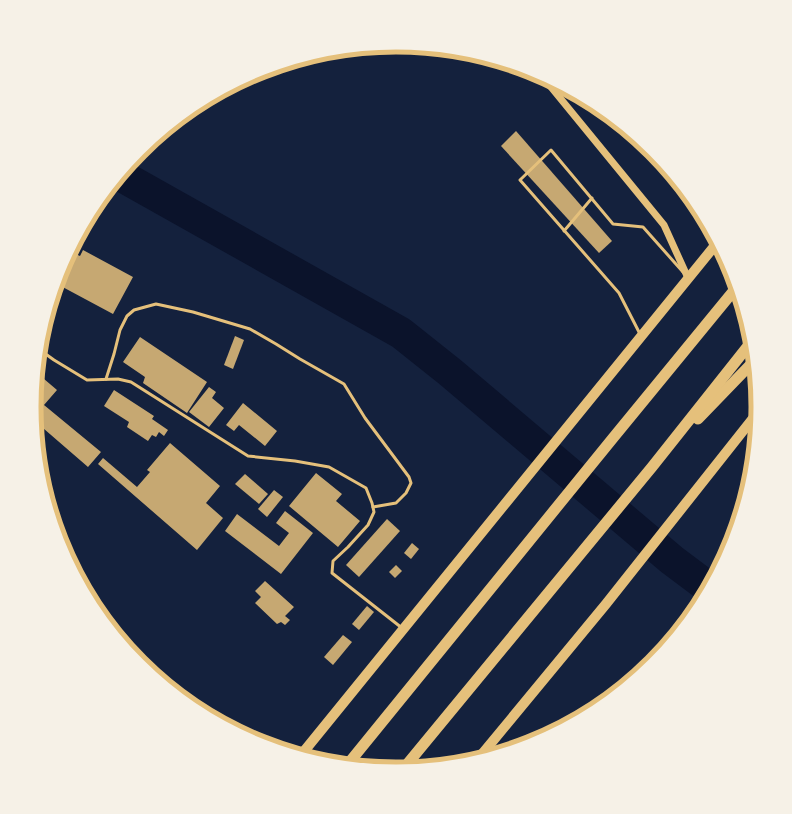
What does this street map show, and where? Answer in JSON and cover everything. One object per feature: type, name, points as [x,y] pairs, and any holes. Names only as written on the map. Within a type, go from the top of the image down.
[{"type":"highway","points":[[352,759],[732,293]]},
{"type":"highway","points":[[409,761],[653,466],[746,349]]},
{"type":"highway","points":[[653,466],[748,367]]},
{"type":"main road","points":[[305,750],[713,247]]},
{"type":"main road","points":[[485,751],[612,596],[750,422]]},
{"type":"street","points":[[552,89],[664,225],[688,278]]},
{"type":"lane","points":[[641,336],[619,293],[520,180],[551,150],[613,224],[643,227],[688,278]]},
{"type":"lane","points":[[564,231],[592,198]]},
{"type":"lane","points":[[106,379],[120,330],[127,316],[134,310],[156,304],[193,312],[250,329],[344,384],[365,418],[409,477],[411,483],[406,492],[396,503],[373,507]]},
{"type":"lane","points":[[45,354],[87,380],[118,379],[131,382],[248,456],[295,461],[329,467],[366,488],[374,512],[368,525],[333,561],[332,573],[403,629]]},
{"type":"building","points":[[516,131],[612,241],[599,253],[501,146]]},
{"type":"building","points":[[83,250],[133,277],[113,314],[62,287],[76,254],[80,256]]},
{"type":"building","points":[[235,336],[244,340],[233,369],[224,365]]},
{"type":"building","points":[[140,337],[207,382],[187,413],[143,383],[145,377],[123,362]]},
{"type":"building","points":[[43,378],[57,390],[44,405],[101,452],[88,467],[42,427]]},
{"type":"building","points":[[209,387],[216,392],[212,398],[224,408],[209,427],[189,412]]},
{"type":"building","points":[[114,390],[154,416],[152,419],[168,430],[164,436],[159,432],[156,437],[152,435],[148,441],[127,427],[129,422],[104,406]]},
{"type":"building","points":[[243,403],[277,431],[265,446],[239,425],[234,431],[226,425]]},
{"type":"building","points":[[170,443],[220,486],[206,503],[223,518],[197,550],[98,464],[103,458],[137,487],[150,472],[147,470]]},
{"type":"building","points":[[316,473],[342,494],[336,501],[360,521],[338,547],[289,506]]},
{"type":"building","points":[[245,474],[268,494],[259,504],[235,484]]},
{"type":"building","points":[[274,490],[283,497],[267,517],[258,509]]},
{"type":"building","points":[[285,511],[313,533],[281,574],[225,531],[237,514],[279,546],[289,533],[276,523]]},
{"type":"building","points":[[387,519],[400,531],[359,577],[346,565]]},
{"type":"building","points":[[412,543],[419,549],[411,559],[404,553]]},
{"type":"building","points":[[396,565],[402,571],[395,578],[389,572]]},
{"type":"building","points":[[265,581],[294,607],[285,616],[290,620],[285,625],[281,622],[277,624],[255,603],[261,597],[255,591]]},
{"type":"building","points":[[367,606],[374,612],[359,630],[352,624]]},
{"type":"building","points":[[343,635],[352,642],[333,665],[324,657]]},
{"type":"waterway","points":[[125,178],[401,333],[450,372],[672,560],[704,584]]}]
